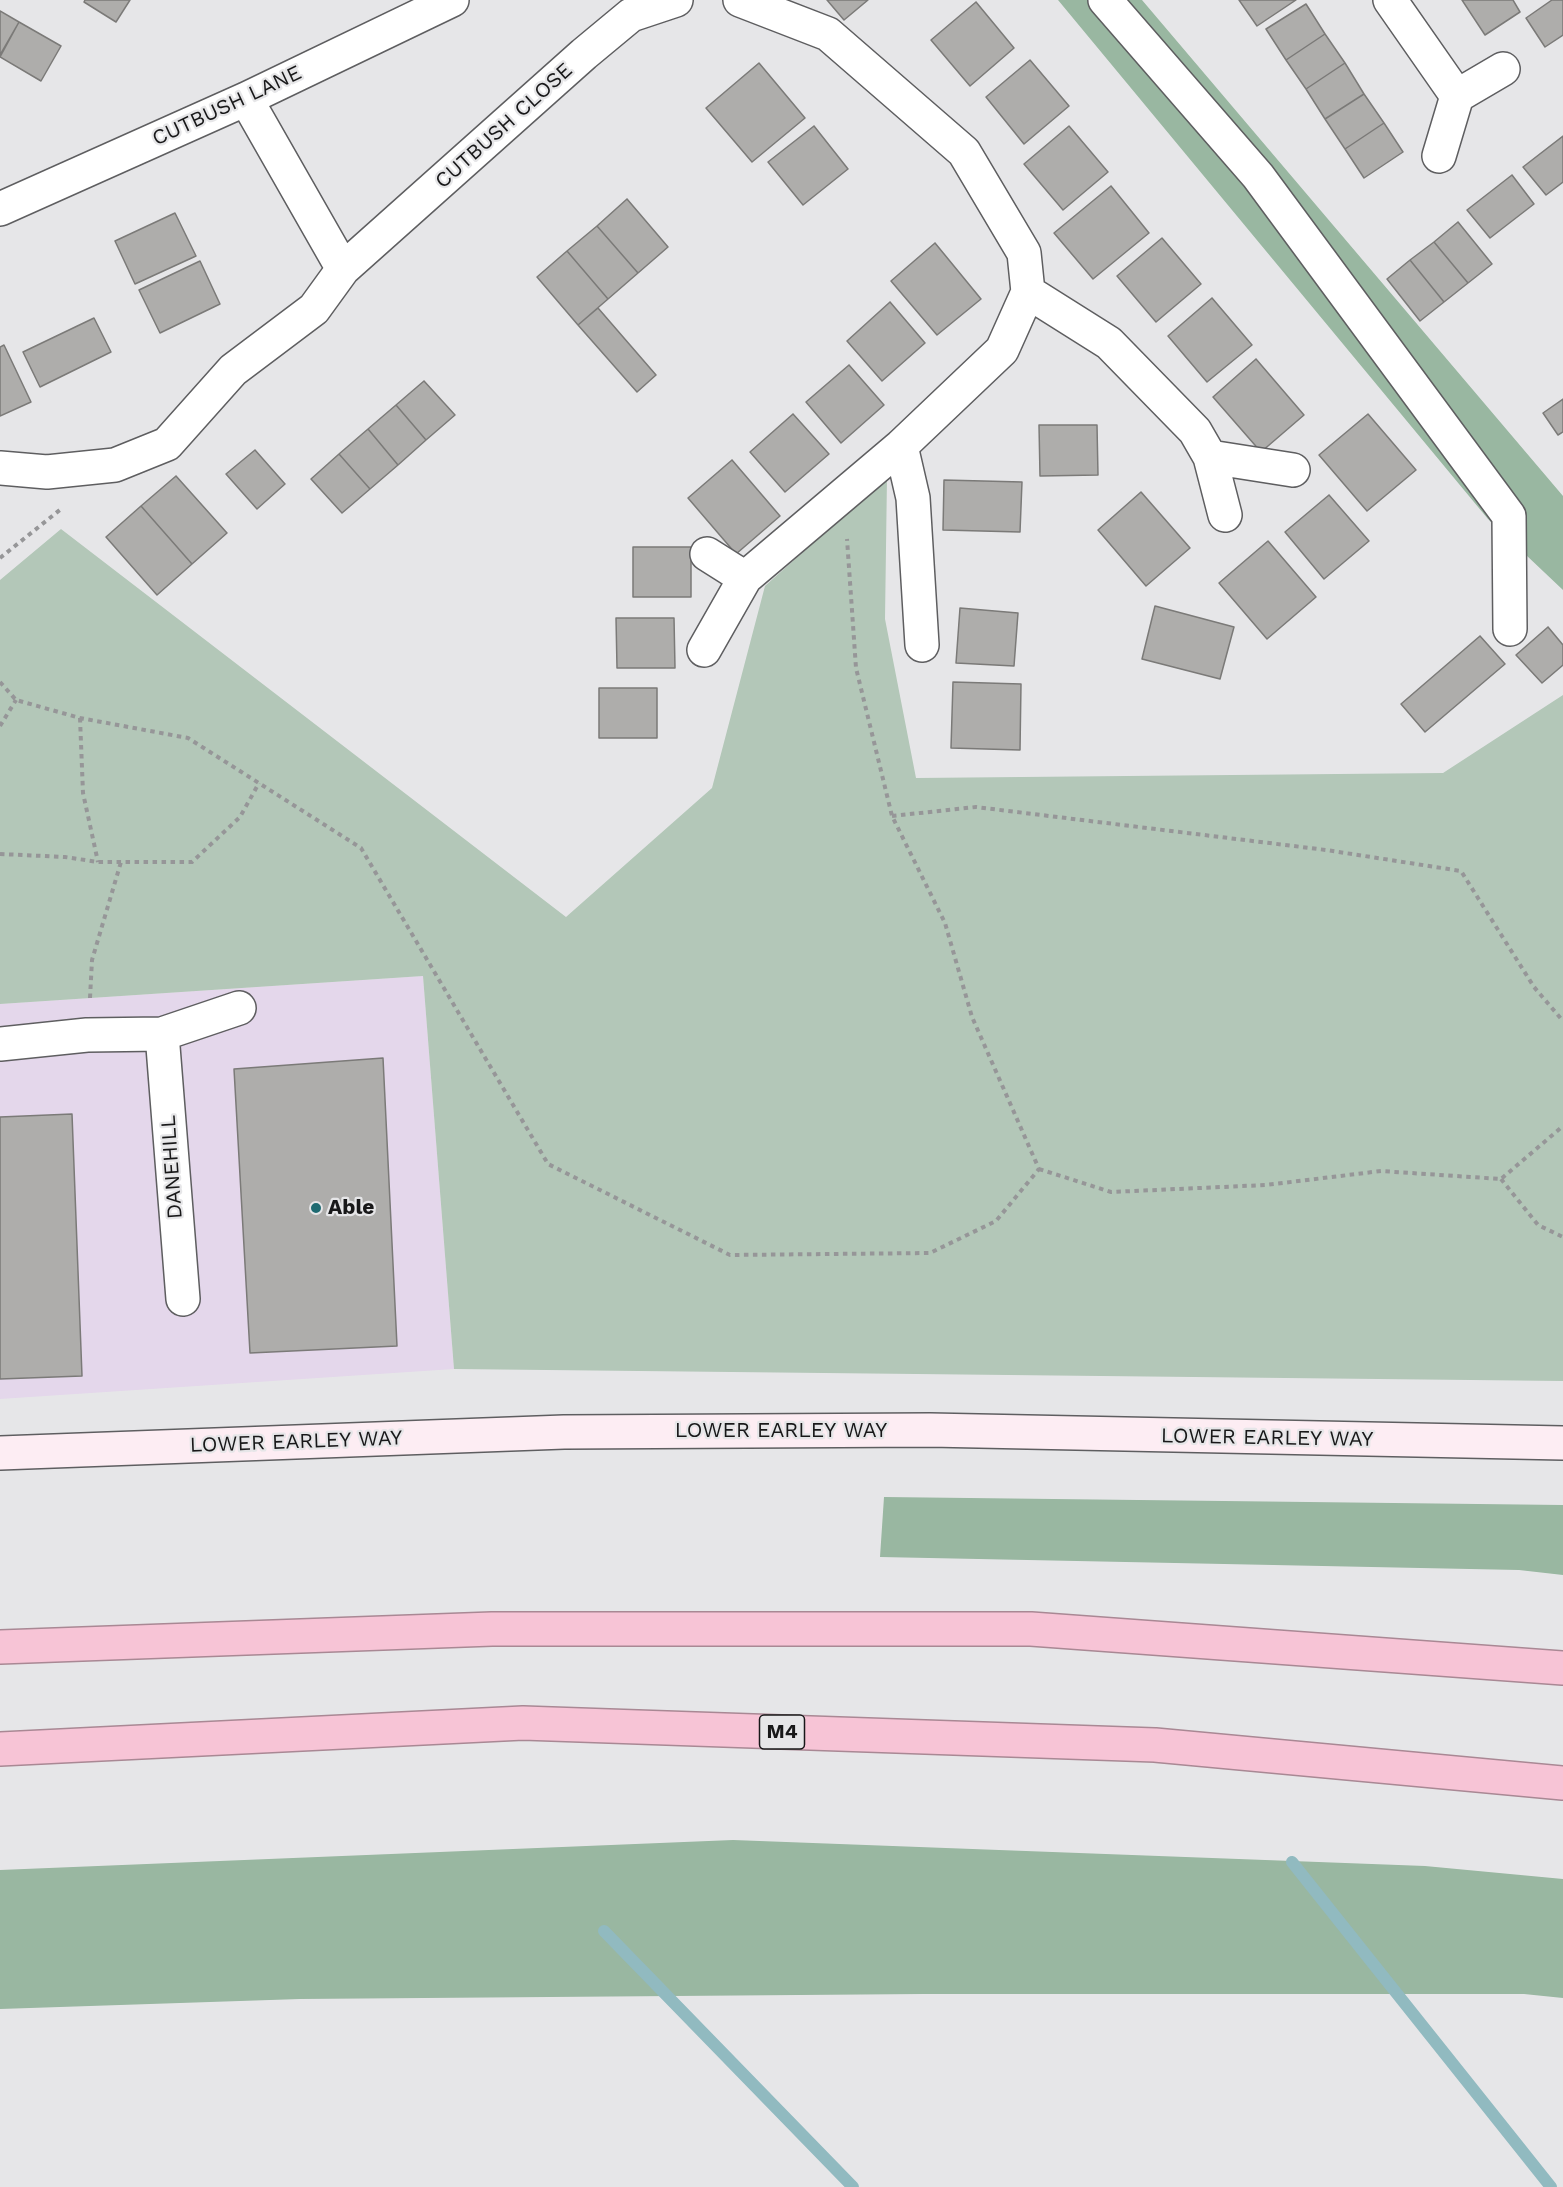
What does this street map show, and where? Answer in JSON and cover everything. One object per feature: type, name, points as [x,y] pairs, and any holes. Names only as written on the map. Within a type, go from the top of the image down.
[{"type":"highway","points":[[0,1647],[492,1629],[1031,1629],[1563,1668]]},
{"type":"highway","name":"M4","points":[[0,1749],[523,1723],[1155,1745],[1563,1783]]},
{"type":"main road","name":"LOWER EARLEY WAY","points":[[0,1454],[564,1432],[930,1430],[1563,1443]]},
{"type":"street","name":"CUTBUSH LANE","points":[[0,209],[246,99],[452,0]]},
{"type":"street","name":"CUTBUSH CLOSE","points":[[0,468],[46,472],[116,465],[167,444],[233,370],[314,309],[343,269],[631,15],[676,0]]},
{"type":"street","points":[[704,650],[745,578],[901,446],[1002,350],[1028,292],[1024,253],[964,153],[828,34],[740,0]]},
{"type":"street","points":[[1105,0],[1258,176],[1509,516],[1510,629]]},
{"type":"street","points":[[1390,0],[1457,96]]},
{"type":"street","points":[[1440,156],[1457,96],[1503,69]]},
{"type":"street","points":[[246,99],[343,269]]},
{"type":"street","points":[[1028,292],[1109,343],[1195,431],[1210,457],[1225,515]]},
{"type":"street","points":[[901,446],[913,498],[922,645]]},
{"type":"street","points":[[1210,457],[1293,470]]},
{"type":"street","points":[[707,554],[745,578]]},
{"type":"street","points":[[0,1044],[87,1035],[162,1034],[239,1008]]},
{"type":"street","name":"DANEHILL","points":[[162,1034],[183,1299]]},
{"type":"path","points":[[844,495],[856,668],[892,816],[945,923],[972,1017],[1039,1169],[1111,1192],[1266,1185],[1381,1171],[1501,1179],[1563,1126]]},
{"type":"path","points":[[0,558],[69,502]]},
{"type":"path","points":[[0,681],[16,700],[80,718],[188,738],[361,848],[548,1164],[730,1255],[930,1253],[996,1221],[1039,1169]]},
{"type":"path","points":[[0,726],[16,700]]},
{"type":"path","points":[[80,718],[83,793],[98,862]]},
{"type":"path","points":[[0,854],[64,857],[98,862],[192,862],[240,817],[259,783]]},
{"type":"path","points":[[892,816],[976,807],[1326,850],[1461,871],[1534,987],[1563,1021]]},
{"type":"path","points":[[87,1035],[92,960],[121,862]]},
{"type":"path","points":[[1501,1179],[1538,1225],[1563,1237]]},
{"type":"shaded area","points":[[423,976],[454,1369],[0,1399],[0,1004]]},
{"type":"green space","points":[[1058,0],[1142,0],[1563,496],[1563,590],[1488,519]]},
{"type":"green space","points":[[887,477],[885,619],[916,778],[1443,773],[1563,695],[1563,1381],[454,1369],[423,976],[0,1004],[0,580],[61,529],[566,917],[712,788],[765,586]]},
{"type":"green space","points":[[884,1497],[1563,1505],[1563,1575],[1519,1570],[880,1557]]},
{"type":"green space","points":[[733,1840],[1425,1866],[1563,1879],[1563,1998],[1524,1994],[923,1994],[300,1999],[0,2009],[0,1870]]},
{"type":"building","points":[[85,0],[130,0],[116,22],[84,2]]},
{"type":"building","points":[[827,0],[868,0],[844,20]]},
{"type":"building","points":[[1239,0],[1296,0],[1257,26]]},
{"type":"building","points":[[1462,0],[1513,0],[1520,12],[1485,35]]},
{"type":"building","points":[[1552,0],[1563,0],[1563,35],[1545,47],[1526,18]]},
{"type":"building","points":[[976,2],[1014,48],[970,86],[931,40]]},
{"type":"building","points":[[1306,4],[1325,34],[1286,60],[1266,29]]},
{"type":"building","points":[[0,11],[19,22],[0,55]]},
{"type":"building","points":[[19,22],[61,46],[41,81],[0,57]]},
{"type":"building","points":[[1325,34],[1345,63],[1306,89],[1286,60]]},
{"type":"building","points":[[1030,60],[1069,106],[1024,144],[986,97]]},
{"type":"building","points":[[759,63],[805,118],[752,162],[706,108]]},
{"type":"building","points":[[1345,63],[1364,94],[1325,119],[1306,89]]},
{"type":"building","points":[[1364,94],[1384,123],[1345,149],[1325,119]]},
{"type":"building","points":[[1384,123],[1403,152],[1364,178],[1345,149]]},
{"type":"building","points":[[814,126],[848,169],[803,205],[768,162]]},
{"type":"building","points":[[1069,126],[1108,172],[1063,210],[1024,164]]},
{"type":"building","points":[[1563,136],[1563,182],[1546,195],[1523,167]]},
{"type":"building","points":[[1512,175],[1534,204],[1490,238],[1467,210]]},
{"type":"building","points":[[1111,186],[1149,233],[1093,279],[1054,233]]},
{"type":"building","points":[[627,199],[668,247],[638,273],[597,226]]},
{"type":"building","points":[[175,213],[196,256],[135,284],[115,241]]},
{"type":"building","points":[[1458,222],[1492,264],[1468,283],[1434,242]]},
{"type":"building","points":[[597,226],[638,273],[608,299],[567,251]]},
{"type":"building","points":[[1162,238],[1201,284],[1156,322],[1117,276]]},
{"type":"building","points":[[1434,242],[1468,283],[1444,302],[1410,260]]},
{"type":"building","points":[[935,243],[981,299],[937,335],[891,281]]},
{"type":"building","points":[[567,251],[608,299],[578,325],[537,277]]},
{"type":"building","points":[[1410,260],[1444,302],[1420,321],[1387,279]]},
{"type":"building","points":[[200,261],[220,304],[160,333],[139,290]]},
{"type":"building","points":[[1212,298],[1252,345],[1207,382],[1168,336]]},
{"type":"building","points":[[890,302],[925,343],[882,381],[847,341]]},
{"type":"building","points":[[598,308],[656,375],[637,392],[578,325]]},
{"type":"building","points":[[94,318],[111,352],[40,387],[23,352]]},
{"type":"building","points":[[4,345],[31,402],[0,416],[0,347]]},
{"type":"building","points":[[1256,359],[1304,415],[1261,452],[1213,397]]},
{"type":"building","points":[[849,365],[884,405],[841,443],[806,402]]},
{"type":"building","points":[[424,381],[455,415],[426,440],[396,405]]},
{"type":"building","points":[[1563,399],[1563,432],[1558,435],[1543,413]]},
{"type":"building","points":[[396,405],[426,440],[398,465],[368,429]]},
{"type":"building","points":[[793,414],[829,454],[785,492],[750,452]]},
{"type":"building","points":[[1368,414],[1416,470],[1367,511],[1319,455]]},
{"type":"building","points":[[1039,425],[1097,425],[1098,475],[1040,476]]},
{"type":"building","points":[[368,429],[398,465],[370,489],[339,454]]},
{"type":"building","points":[[255,450],[285,484],[257,509],[226,474]]},
{"type":"building","points":[[339,454],[370,489],[342,513],[311,479]]},
{"type":"building","points":[[732,460],[780,516],[736,554],[688,498]]},
{"type":"building","points":[[176,476],[227,533],[192,564],[141,506]]},
{"type":"building","points":[[944,480],[1022,482],[1020,532],[943,530]]},
{"type":"building","points":[[1141,492],[1190,548],[1146,586],[1098,530]]},
{"type":"building","points":[[1329,495],[1369,541],[1324,579],[1285,532]]},
{"type":"building","points":[[141,506],[192,564],[157,595],[106,537]]},
{"type":"building","points":[[1268,541],[1316,597],[1267,639],[1219,583]]},
{"type":"building","points":[[633,547],[691,547],[691,597],[633,597]]},
{"type":"building","points":[[1155,606],[1234,627],[1220,679],[1142,659]]},
{"type":"building","points":[[960,608],[1018,613],[1014,666],[956,663]]},
{"type":"building","points":[[616,618],[674,618],[675,668],[617,668]]},
{"type":"building","points":[[1548,627],[1563,645],[1563,665],[1542,683],[1516,655]]},
{"type":"building","points":[[1480,636],[1505,664],[1425,732],[1401,704]]},
{"type":"building","points":[[953,682],[1021,684],[1020,750],[951,748]]},
{"type":"building","points":[[599,688],[657,688],[657,738],[599,738]]},
{"type":"building","name":"Able","points":[[383,1058],[397,1346],[250,1353],[234,1069]]},
{"type":"building","points":[[72,1114],[82,1376],[0,1379],[0,1117]]},
{"type":"waterway","points":[[1292,1862],[1551,2187]]},
{"type":"waterway","points":[[604,1931],[853,2187]]},
{"type":"place","name":"Able","points":[[316,1208]]}]
